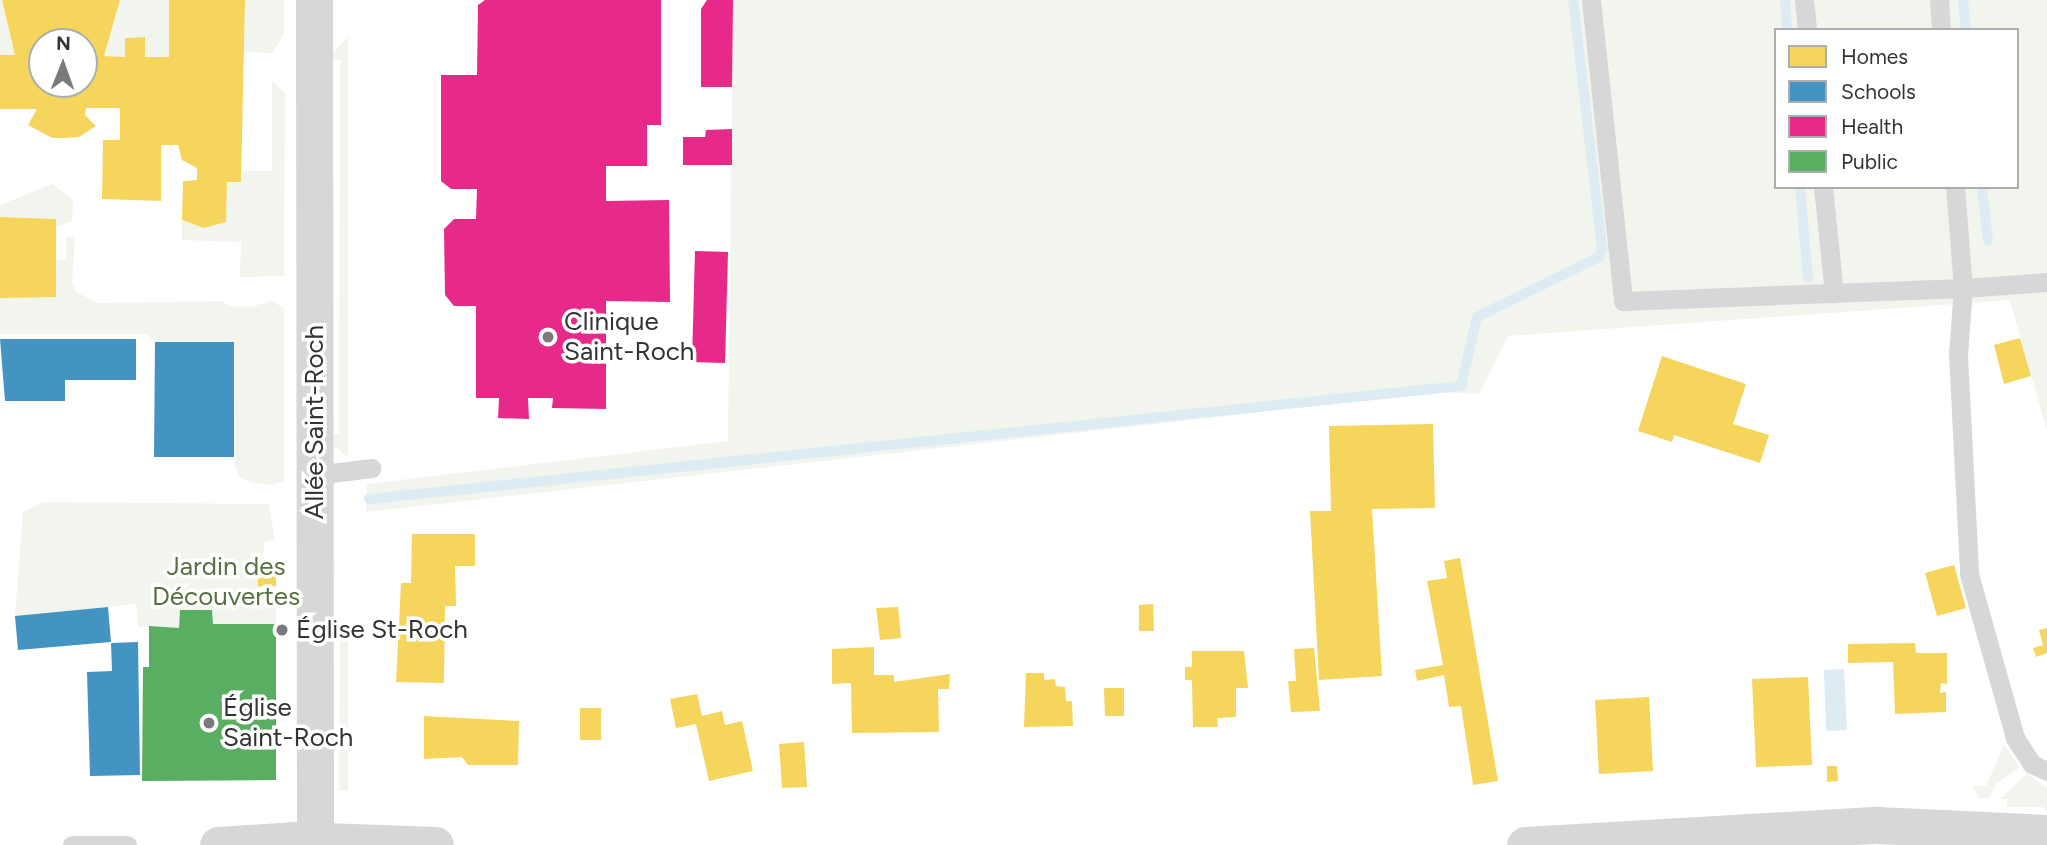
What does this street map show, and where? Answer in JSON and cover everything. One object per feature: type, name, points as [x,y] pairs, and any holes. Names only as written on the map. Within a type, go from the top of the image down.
[{"type":"street","name":"Allée Saint-Roch","points":[[314,0],[315,843]]},
{"type":"street","points":[[1525,845],[1877,825],[2047,833]]},
{"type":"street","points":[[218,845],[435,845]]},
{"type":"lane","points":[[1591,0],[1623,301],[1963,288],[2047,282]]},
{"type":"lane","points":[[1804,0],[1807,28]]},
{"type":"lane","points":[[1939,0],[1941,28]]},
{"type":"lane","points":[[1823,189],[1834,293]]},
{"type":"lane","points":[[1955,189],[1963,288],[1958,371],[1969,574],[2015,738],[2032,764],[2047,771]]},
{"type":"lane","points":[[315,475],[372,468]]},
{"type":"lane","points":[[72,845],[127,845]]},
{"type":"green space","points":[[2,0],[15,55],[0,55]]},
{"type":"green space","points":[[120,0],[169,0],[169,57],[145,57],[144,37],[125,38],[125,57],[104,56]]},
{"type":"green space","points":[[245,0],[284,0],[284,34],[272,53],[244,52]]},
{"type":"green space","points":[[733,0],[2047,0],[2047,431],[2010,300],[1508,336],[1479,394],[1441,392],[366,512],[367,484],[728,441]]},
{"type":"green space","points":[[348,37],[348,457],[331,444],[331,434],[339,434],[340,60],[331,60],[331,54]]},
{"type":"green space","points":[[272,81],[285,93],[284,276],[240,277],[241,242],[182,240],[182,220],[204,228],[226,222],[227,182],[241,182],[242,171],[272,171]]},
{"type":"green space","points":[[52,184],[73,200],[72,221],[56,227],[55,219],[0,217],[0,205]]},
{"type":"green space","points":[[66,237],[75,237],[72,284],[76,292],[98,303],[222,301],[229,306],[251,307],[271,301],[284,308],[284,481],[270,485],[251,482],[241,478],[235,467],[234,342],[155,342],[147,334],[0,334],[0,298],[56,260],[66,260]]},
{"type":"green space","name":"Jardin des Découvertes","points":[[43,502],[269,504],[275,540],[265,542],[258,585],[276,586],[276,624],[213,624],[212,610],[181,610],[179,628],[138,627],[136,604],[15,616],[23,512]]},
{"type":"green space","points":[[340,626],[348,626],[348,791],[339,791]]},
{"type":"green space","points":[[2004,745],[2020,767],[1996,784],[1989,798],[1978,798],[1973,786],[1986,786]]},
{"type":"green space","points":[[2028,773],[2047,788],[2047,813],[2043,807],[2006,807],[2008,799],[2000,799]]},
{"type":"shaded area","points":[[1844,669],[1847,730],[1826,731],[1824,670]]},
{"type":"building: Homes","points":[[2,0],[120,0],[104,56],[125,57],[125,38],[145,37],[145,57],[169,57],[169,0],[245,0],[241,182],[227,182],[226,222],[204,228],[182,220],[183,181],[197,180],[197,168],[182,160],[178,145],[161,145],[161,201],[102,199],[103,140],[120,140],[120,108],[86,108],[85,115],[96,126],[79,137],[52,138],[28,125],[37,109],[0,109],[0,55],[15,55]]},
{"type":"building: Homes","points":[[0,217],[56,219],[56,297],[0,298]]},
{"type":"building: Homes","points":[[2020,338],[2031,376],[2004,384],[1994,345]]},
{"type":"building: Homes","points":[[1662,356],[1746,384],[1733,424],[1769,435],[1760,463],[1674,435],[1672,442],[1638,431]]},
{"type":"building: Homes","points":[[1433,424],[1435,508],[1372,509],[1382,676],[1319,680],[1310,511],[1331,511],[1329,426]]},
{"type":"building: Homes","points":[[412,534],[475,534],[475,566],[455,566],[456,606],[445,606],[444,683],[396,682],[401,583],[411,583]]},
{"type":"building: Homes","points":[[1460,558],[1498,781],[1473,785],[1461,706],[1449,707],[1444,675],[1417,681],[1415,670],[1443,665],[1427,581],[1447,578],[1444,561]]},
{"type":"building: Homes","points":[[258,564],[276,564],[276,586],[258,586]]},
{"type":"building: Homes","points":[[1954,565],[1966,608],[1937,616],[1925,573]]},
{"type":"building: Homes","points":[[1153,604],[1154,631],[1139,631],[1139,605]]},
{"type":"building: Homes","points":[[898,607],[901,638],[880,640],[876,608]]},
{"type":"building: Homes","points":[[2047,628],[2047,653],[2036,657],[2033,648],[2043,645],[2039,630]]},
{"type":"building: Homes","points":[[1915,643],[1916,653],[1947,653],[1947,684],[1941,683],[1940,693],[1946,692],[1946,712],[1895,714],[1893,662],[1848,663],[1848,644]]},
{"type":"building: Homes","points":[[874,647],[874,675],[894,675],[894,682],[950,674],[949,689],[938,689],[939,732],[852,733],[851,683],[832,684],[832,649]]},
{"type":"building: Homes","points":[[1314,648],[1320,711],[1291,712],[1288,681],[1296,681],[1294,649]]},
{"type":"building: Homes","points":[[1192,651],[1244,651],[1248,688],[1236,688],[1236,717],[1217,718],[1218,727],[1193,727],[1192,680],[1185,680],[1185,667],[1192,667]]},
{"type":"building: Homes","points":[[1026,673],[1044,673],[1044,680],[1055,679],[1056,686],[1065,687],[1066,701],[1072,701],[1073,726],[1024,727]]},
{"type":"building: Homes","points":[[1808,677],[1812,765],[1756,767],[1752,679]]},
{"type":"building: Homes","points":[[1104,688],[1124,688],[1124,716],[1105,716]]},
{"type":"building: Homes","points":[[697,694],[702,716],[722,711],[725,725],[742,721],[753,771],[709,781],[696,724],[676,728],[670,699]]},
{"type":"building: Homes","points":[[1649,697],[1653,771],[1599,774],[1595,700]]},
{"type":"building: Homes","points":[[580,708],[601,708],[601,740],[580,740]]},
{"type":"building: Homes","points":[[424,716],[519,721],[518,765],[468,765],[462,757],[424,759]]},
{"type":"building: Homes","points":[[804,742],[807,787],[782,788],[779,744]]},
{"type":"building: Homes","points":[[1827,766],[1837,766],[1838,781],[1827,782]]},
{"type":"building: Schools","points":[[0,339],[136,339],[136,380],[65,380],[65,401],[5,401]]},
{"type":"building: Schools","points":[[155,342],[234,342],[234,457],[154,457]]},
{"type":"building: Schools","points":[[108,607],[111,642],[18,650],[15,616]]},
{"type":"building: Schools","points":[[138,642],[140,775],[90,776],[87,672],[112,671],[111,643]]},
{"type":"building: Health","points":[[485,0],[661,0],[661,125],[647,125],[647,166],[606,166],[606,201],[669,200],[670,302],[606,301],[606,409],[552,408],[553,398],[528,398],[529,419],[498,418],[499,398],[476,398],[476,306],[454,306],[445,295],[444,229],[454,219],[476,219],[477,189],[451,189],[441,181],[441,75],[477,75],[478,5]]},
{"type":"building: Health","points":[[707,0],[733,0],[732,87],[701,87],[701,9]]},
{"type":"building: Health","points":[[732,129],[732,165],[683,165],[683,137],[705,137],[706,130]]},
{"type":"building: Health","points":[[695,251],[728,252],[725,363],[692,362]]},
{"type":"building: Public","name":"Église Saint-Roch","points":[[180,610],[212,610],[213,624],[276,624],[276,780],[142,781],[143,667],[149,667],[149,626],[179,628]]},
{"type":"waterway","points":[[369,499],[1461,386],[1477,317],[1599,257],[1602,249],[1573,0]]},
{"type":"waterway","points":[[1785,0],[1787,28]]},
{"type":"waterway","points":[[1963,0],[1966,28]]},
{"type":"waterway","points":[[1800,189],[1808,278]]},
{"type":"waterway","points":[[1982,189],[1988,241]]},
{"type":"place","name":"Clinique Saint-Roch","points":[[548,337]]},
{"type":"place","name":"Église St-Roch","points":[[282,630]]},
{"type":"place","name":"Église Saint-Roch","points":[[209,723]]}]
